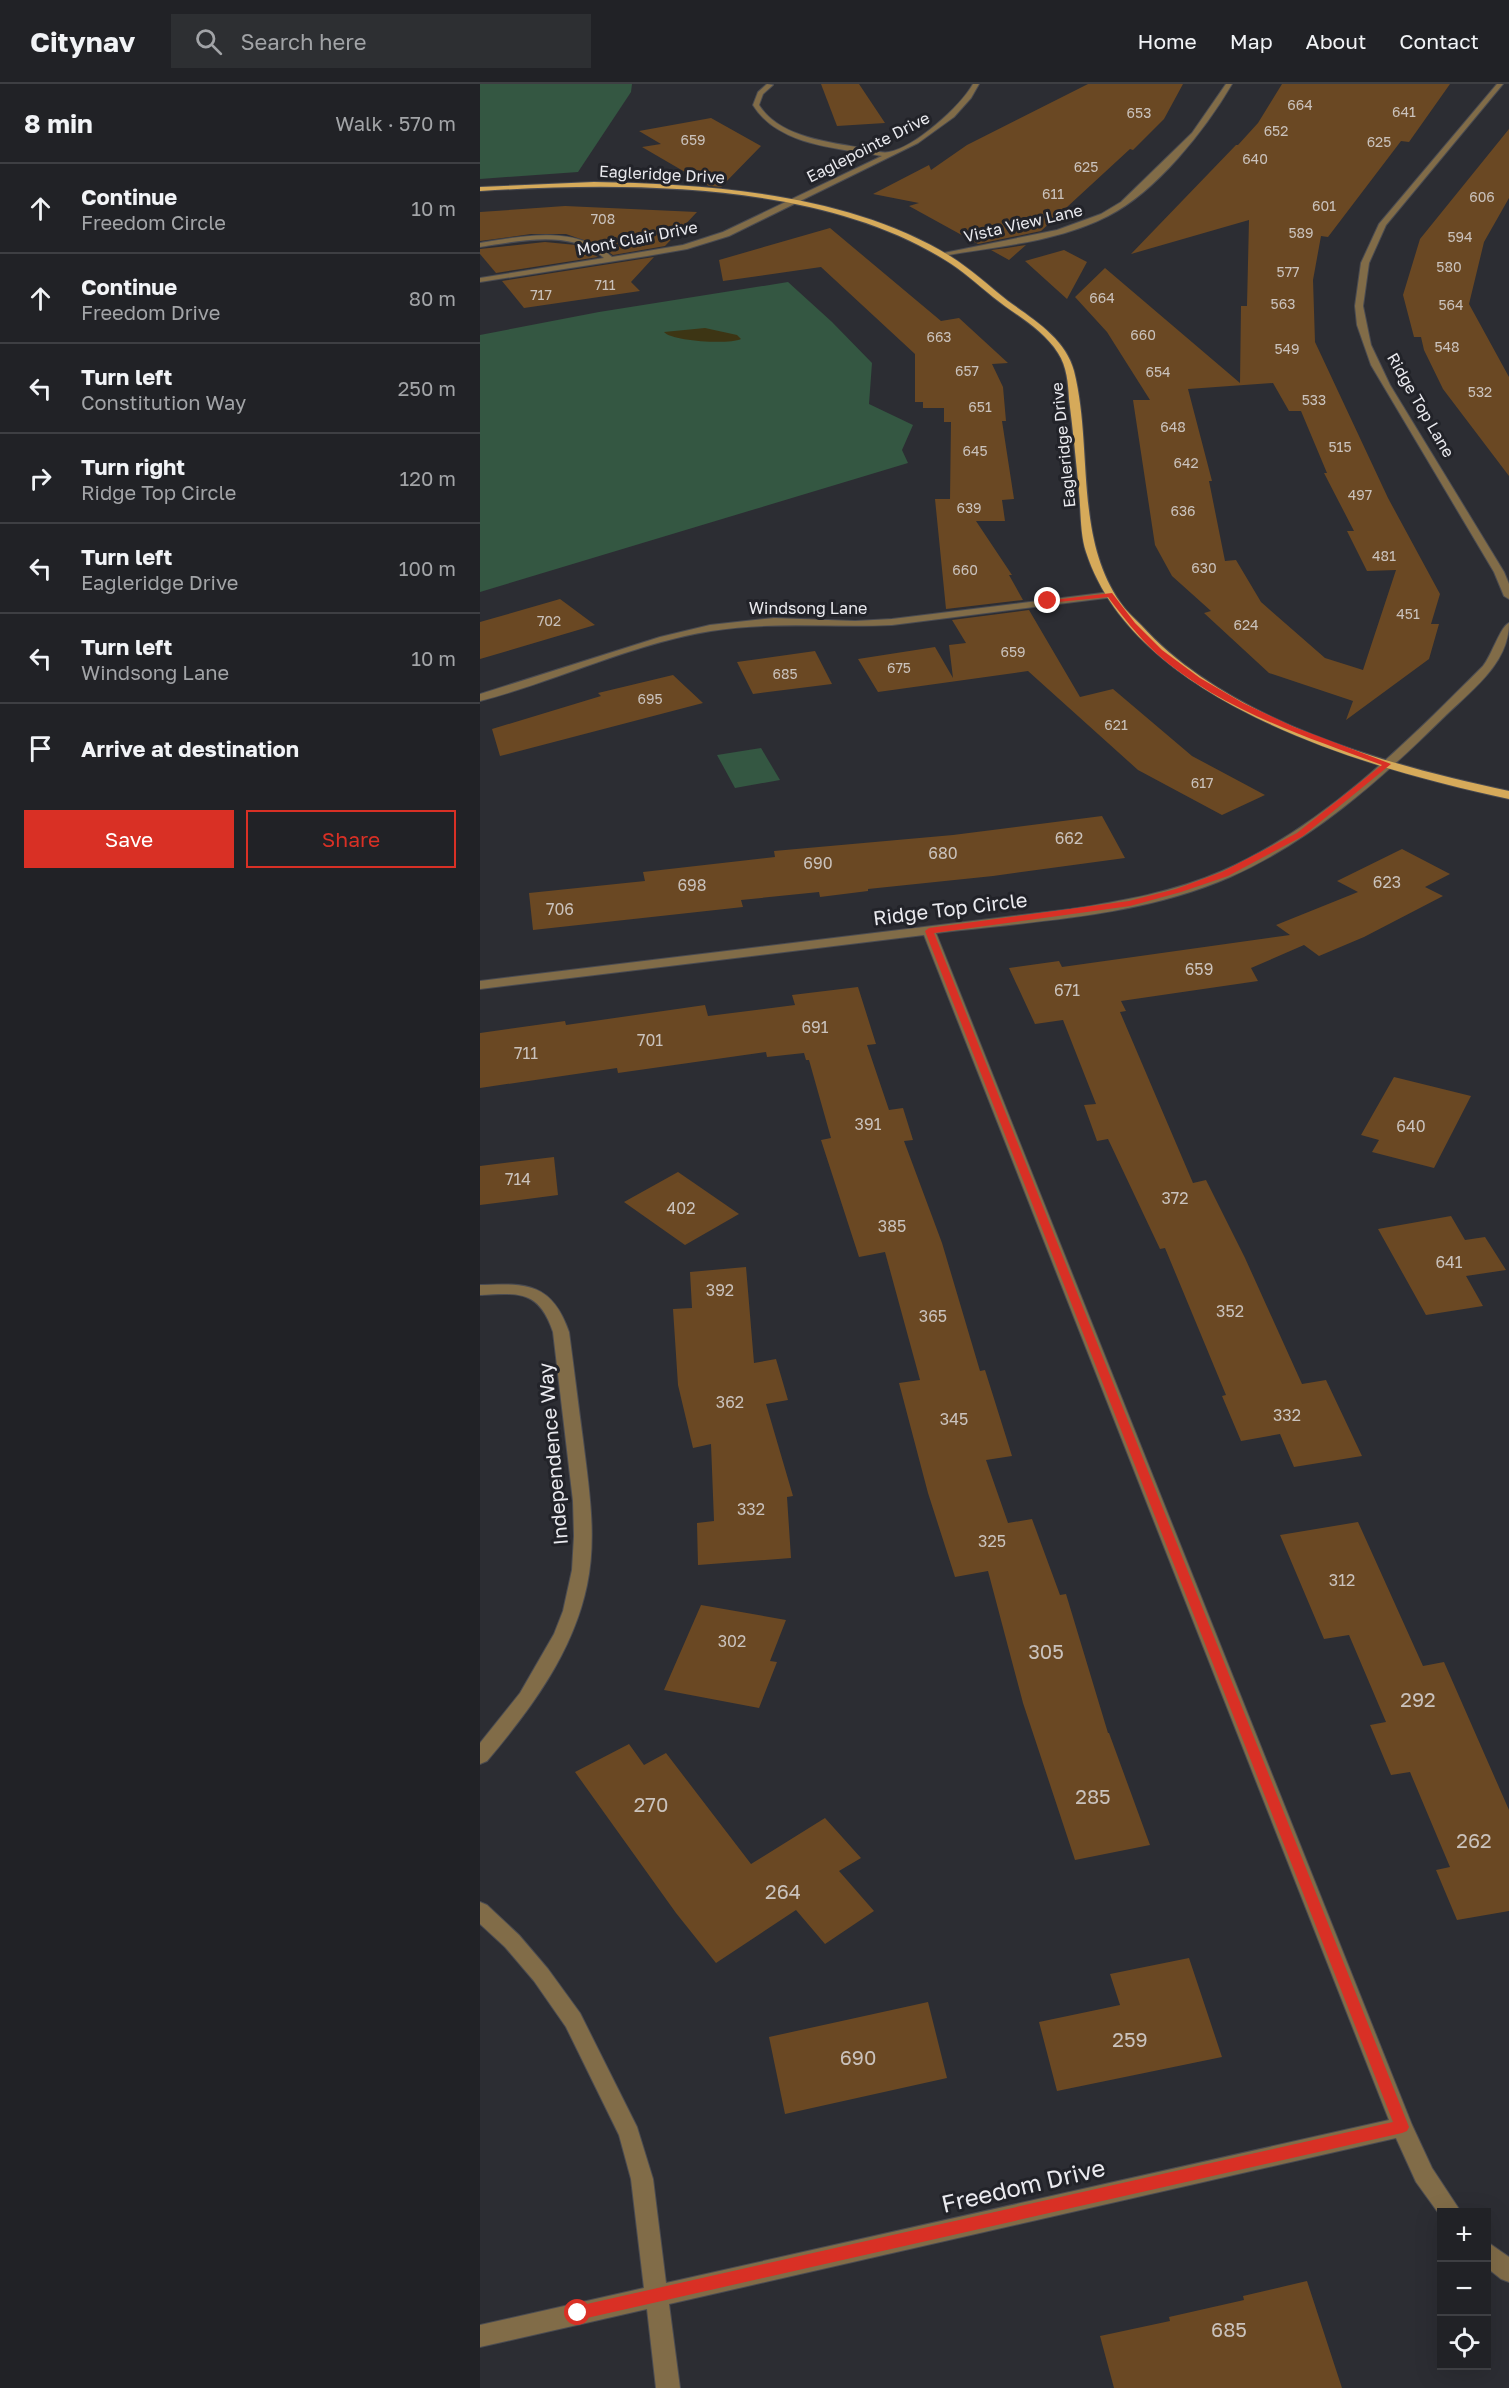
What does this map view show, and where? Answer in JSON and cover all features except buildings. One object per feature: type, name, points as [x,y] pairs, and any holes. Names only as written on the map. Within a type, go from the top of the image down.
[{"type":"main road","name":"Eagleridge Drive","points":[[480,189],[645,185],[712,190],[792,202],[843,214],[880,226],[943,254],[1022,315],[1061,350],[1069,365],[1090,550],[1110,595],[1132,625],[1159,652],[1197,680],[1240,705],[1292,729],[1418,774],[1509,795]]},
{"type":"street","points":[[770,84],[760,93],[756,105],[764,119],[775,126],[806,138],[891,154]]},
{"type":"street","name":"Eaglepointe Drive","points":[[792,202],[891,154],[946,121],[965,102],[976,84]]},
{"type":"street","name":"Vista View Lane","points":[[943,254],[1061,231],[1112,211],[1190,143],[1216,108],[1229,84]]},
{"type":"street","name":"Ridge Top Lane","points":[[1503,86],[1468,121],[1373,239],[1360,281],[1359,307],[1363,332],[1384,379],[1483,544],[1509,596]]},
{"type":"street","name":"Mont Clair Drive","points":[[480,280],[610,260],[706,241],[792,202]]},
{"type":"street","points":[[480,245],[526,239],[567,240],[592,246],[610,260]]},
{"type":"street","name":"Windsong Lane","points":[[480,698],[664,639],[710,628],[774,621],[855,624],[892,622],[1110,595]]},
{"type":"street","points":[[1387,764],[1487,668],[1496,657],[1509,626]]},
{"type":"street","name":"Ridge Top Circle","points":[[480,986],[1130,904],[1178,891],[1225,874],[1300,835],[1387,764]]},
{"type":"street","points":[[929,931],[1402,2127],[1424,2175],[1447,2208]]},
{"type":"street","name":"Independence Way","points":[[480,1290],[519,1289],[537,1293],[558,1317],[580,1486],[582,1550],[579,1586],[568,1622],[553,1657],[528,1695],[480,1756]]},
{"type":"street","points":[[480,1911],[519,1949],[573,2020],[625,2125],[642,2179],[668,2388]]},
{"type":"street","name":"Freedom Drive","points":[[480,2336],[1402,2127]]},
{"type":"street","points":[[1491,2256],[1509,2271]]},
{"type":"green space","points":[[480,84],[632,84],[631,92],[578,172],[480,179]]},
{"type":"green space","points":[[788,282],[872,363],[869,404],[913,425],[902,450],[908,463],[480,592],[480,335],[599,312]]},
{"type":"green space","points":[[761,748],[780,780],[735,788],[717,755]]},
{"type":"sand","points":[[705,328],[737,335],[741,339],[724,342],[700,341],[677,338],[664,332]]},
{"type":"route","points":[[578,2313],[1402,2127],[929,931],[1130,904],[1178,891],[1225,874],[1300,835],[1387,764],[1292,729],[1240,705],[1197,680],[1159,652],[1132,625],[1110,595],[1048,601]]}]
